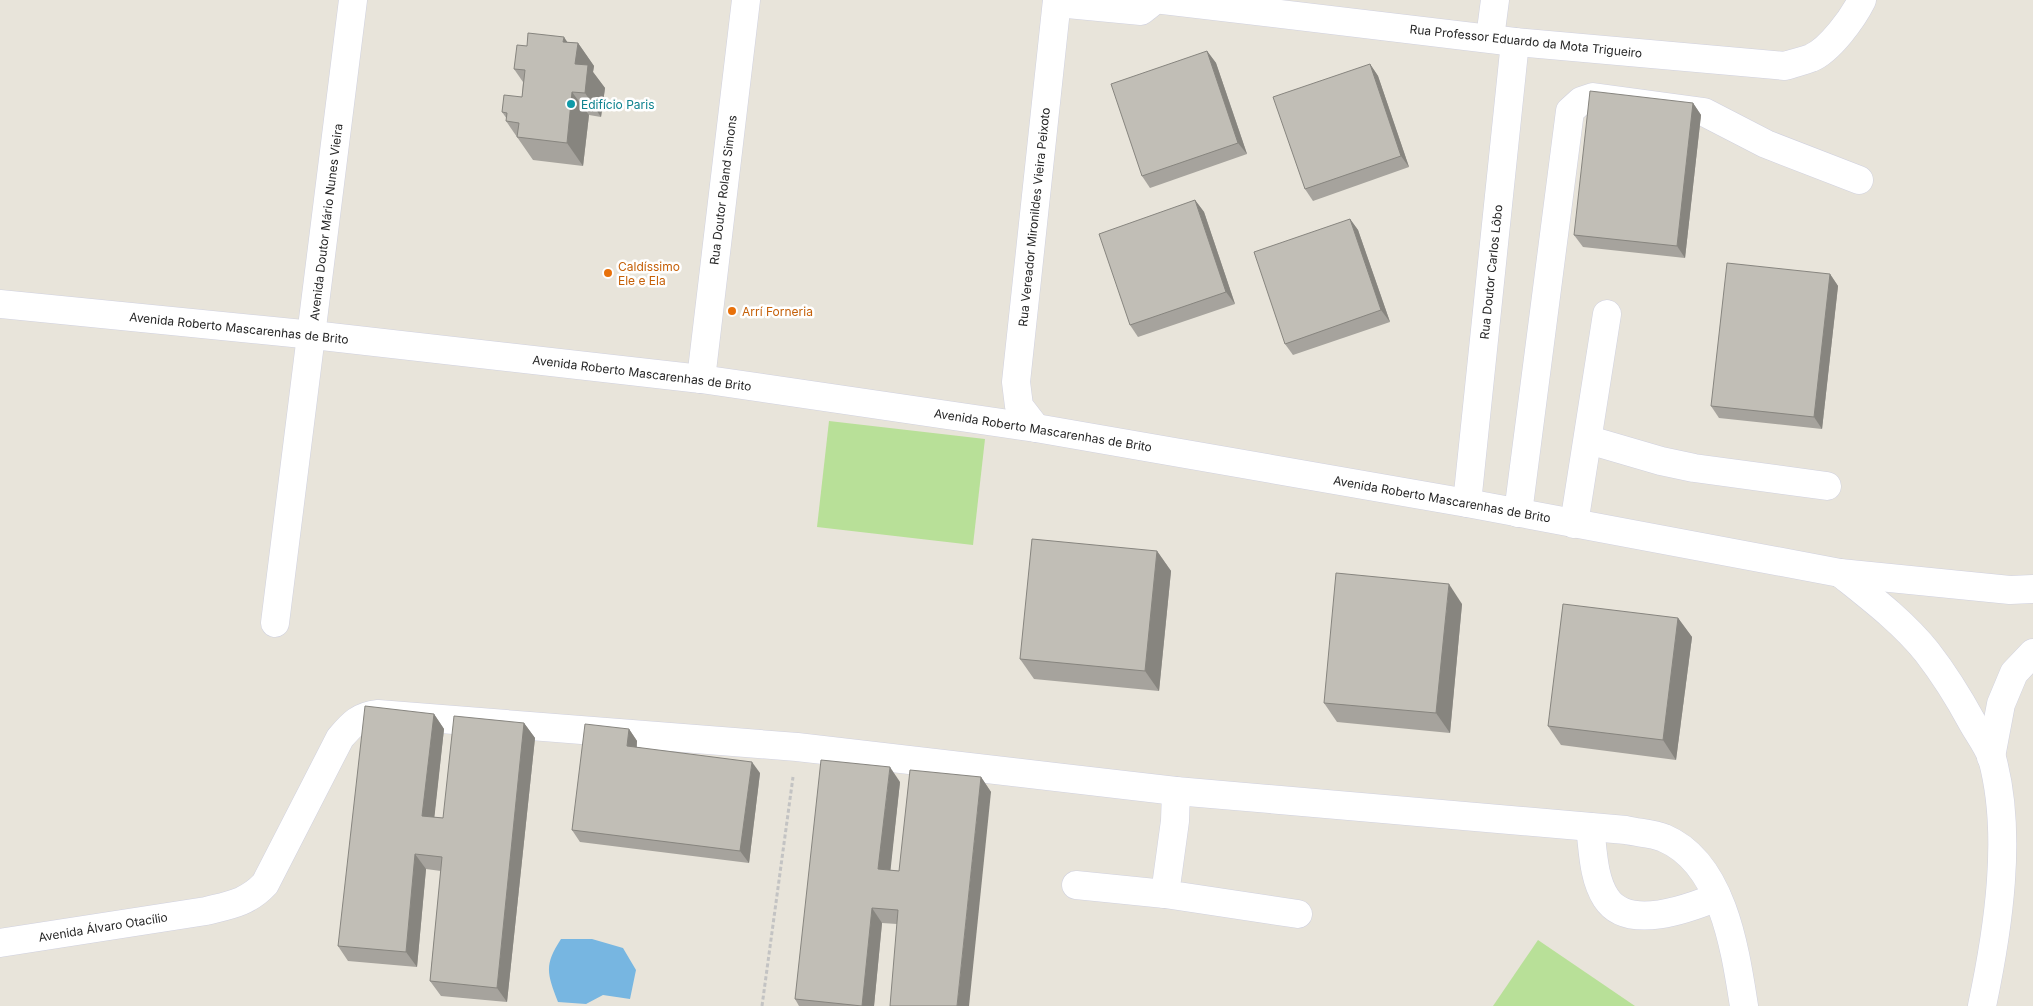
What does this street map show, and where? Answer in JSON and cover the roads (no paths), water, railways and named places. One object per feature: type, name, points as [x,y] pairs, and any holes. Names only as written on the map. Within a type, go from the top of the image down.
[{"type":"street","name":"Avenida Doutor Mário Nunes Vieira","points":[[276,622],[353,0]]},
{"type":"street","name":"Rua Doutor Roland Simons","points":[[701,380],[746,0]]},
{"type":"street","points":[[1057,2],[1141,11],[1155,0]]},
{"type":"street","name":"Rua Professor Eduardo da Mota Trigueiro","points":[[1163,0],[1503,40],[1785,66],[1813,57],[1832,41],[1855,15],[1862,0]]},
{"type":"street","name":"Rua Doutor Carlos Lôbo","points":[[1467,503],[1503,40],[1495,0]]},
{"type":"street","name":"Rua Vereador Mironildes Vieira Peixoto","points":[[1036,428],[1019,406],[1016,382],[1057,2]]},
{"type":"street","points":[[1518,513],[1570,111],[1581,101],[1593,97],[1704,112],[1766,144],[1859,180]]},
{"type":"street","name":"Avenida Roberto Mascarenhas de Brito","points":[[0,304],[313,335],[701,380],[1036,428],[1467,503],[1840,573],[1878,604],[1926,650],[1960,699],[1991,757],[1999,804],[2000,883],[1989,976],[1982,1006]]},
{"type":"street","points":[[1574,524],[1589,440],[1607,314]]},
{"type":"street","points":[[1589,440],[1660,461],[1694,468],[1827,486]]},
{"type":"street","points":[[1840,573],[2010,590],[2033,589]]},
{"type":"street","name":"Avenida Roberto Mascarenhas de Brito","points":[[1991,757],[2001,704],[2014,673],[2033,653]]},
{"type":"street","name":"Avenida Álvaro Otacílio","points":[[0,943],[206,911],[240,902],[253,896],[265,884],[340,738],[355,721],[366,715],[418,716],[797,747],[1176,791],[1626,830],[1663,838],[1690,854],[1707,875],[1717,896],[1737,968],[1744,1006]]},
{"type":"street","points":[[1165,894],[1176,791]]},
{"type":"street","points":[[1590,827],[1599,882],[1607,900],[1621,910],[1636,914],[1661,915],[1687,909],[1717,896]]},
{"type":"street","points":[[1076,886],[1165,894],[1298,914]]},
{"type":"water","points":[[561,939],[592,939],[623,948],[636,970],[630,999],[603,995],[586,1004],[558,1002],[551,984],[549,969],[552,956]]},
{"type":"place","name":"Edifício Paris","points":[[571,104]]},
{"type":"place","name":"Caldíssimo Ele e Ela","points":[[608,273]]},
{"type":"place","name":"Arrí Forneria","points":[[732,311]]}]
